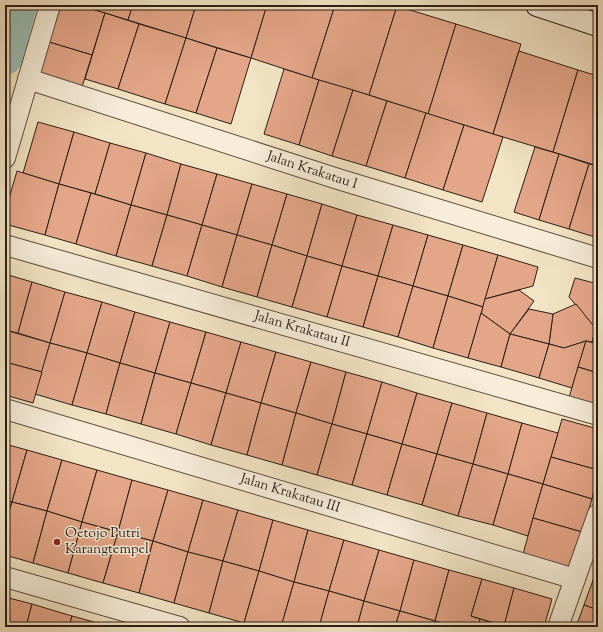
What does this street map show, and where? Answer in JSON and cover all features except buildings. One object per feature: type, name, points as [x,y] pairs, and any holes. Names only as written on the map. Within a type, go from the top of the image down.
[{"type":"main road","points":[[537,5],[598,25]]},
{"type":"street","points":[[5,158],[50,5]]},
{"type":"street","name":"Jalan Krakatau I","points":[[28,79],[338,179],[598,258]]},
{"type":"street","name":"Jalan Krakatau II","points":[[5,245],[598,415]]},
{"type":"street","name":"Jalan Krakatau III","points":[[5,409],[575,579]]},
{"type":"street","points":[[558,627],[598,514]]},
{"type":"street","points":[[5,577],[180,627]]},
{"type":"waterway","points":[[5,57],[19,5]]},
{"type":"place","name":"Oetojo Putri Karangtempel","points":[[57,542]]}]
